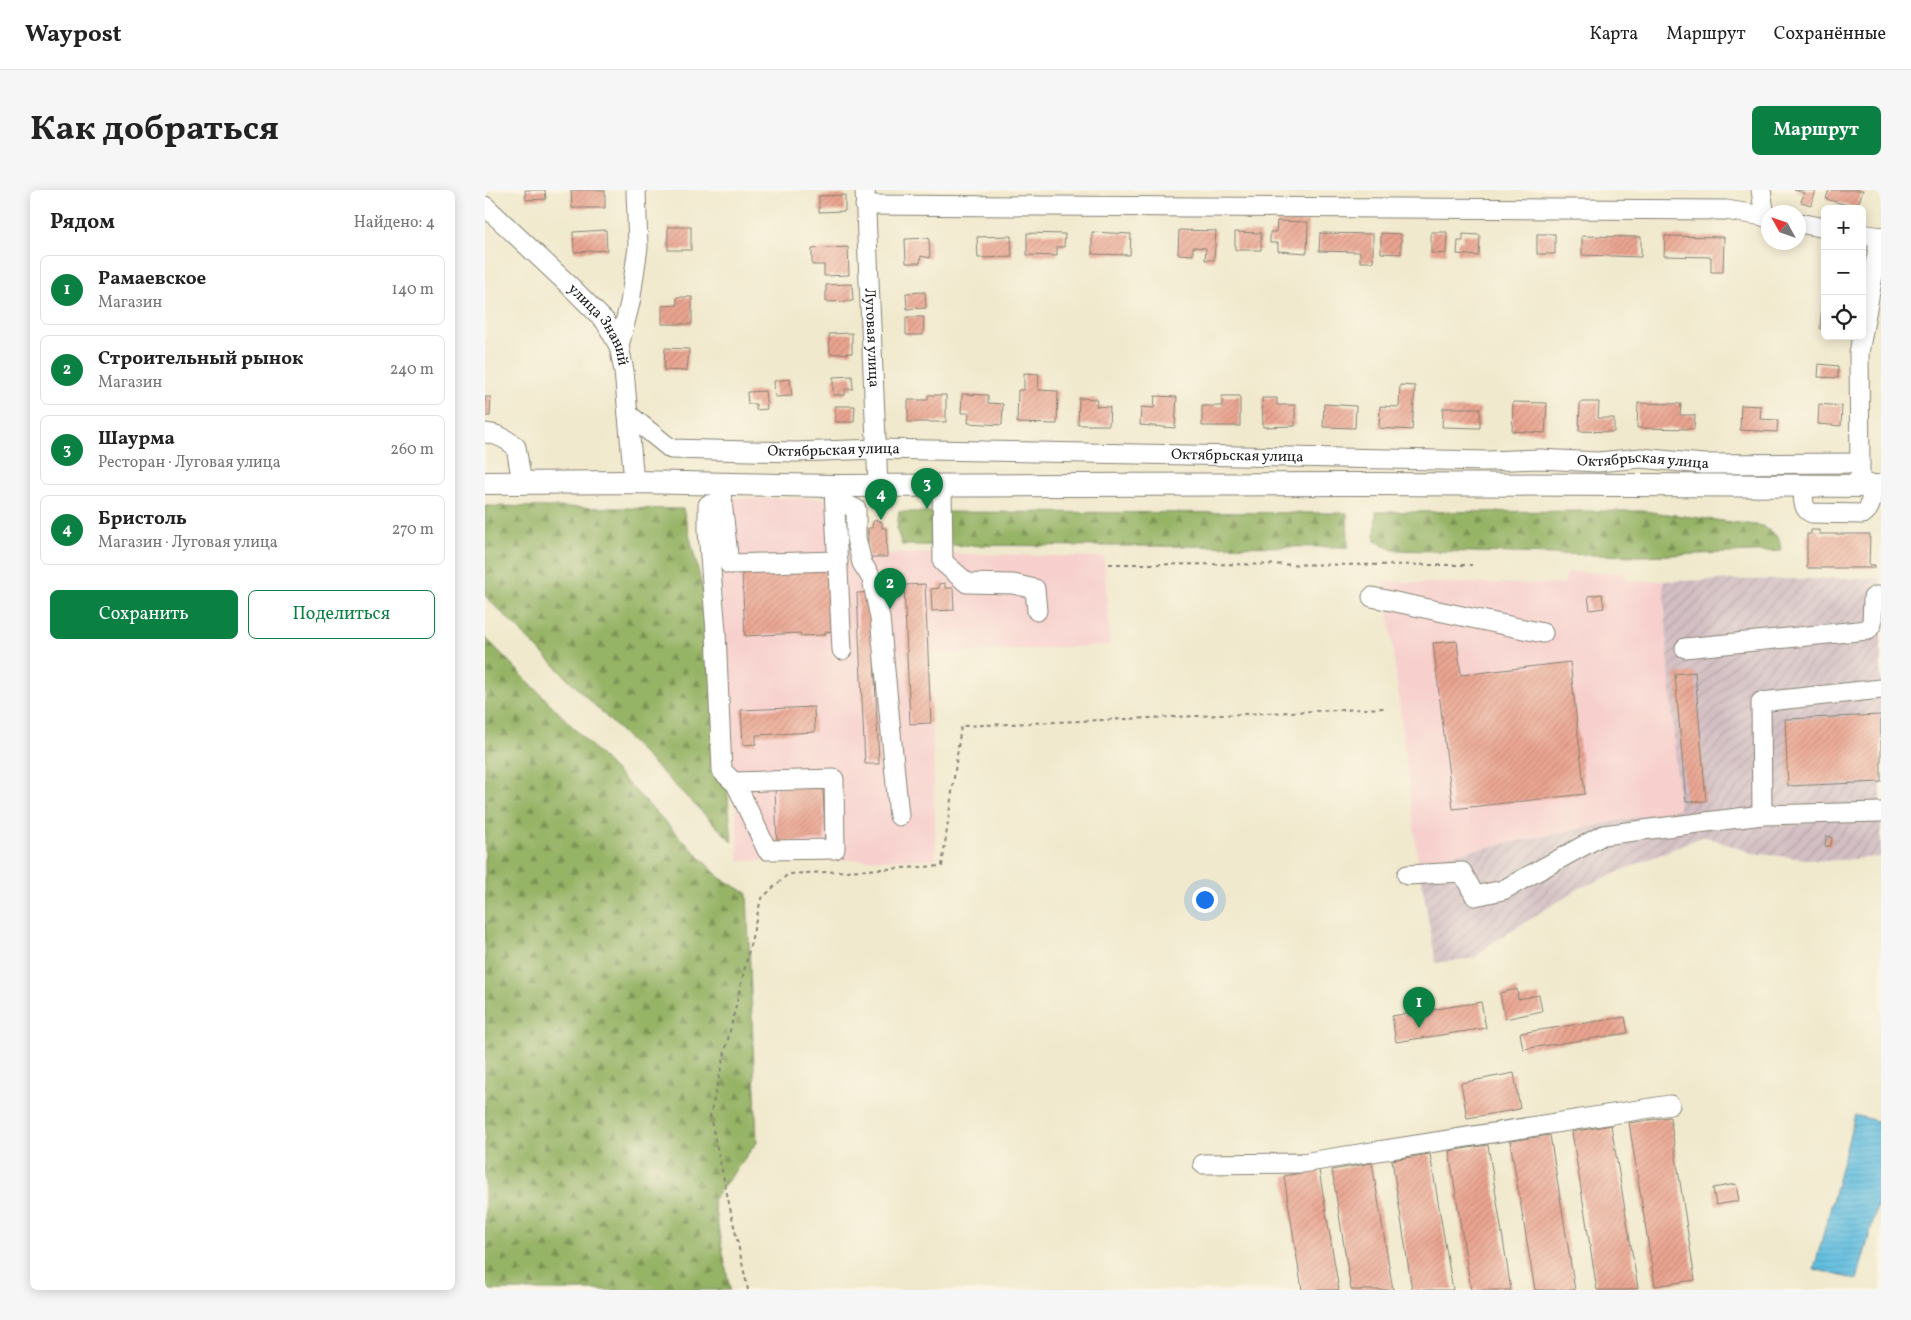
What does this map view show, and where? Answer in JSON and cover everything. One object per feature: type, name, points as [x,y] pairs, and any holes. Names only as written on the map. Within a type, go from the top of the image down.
[{"type":"main road","points":[[485,483],[635,482],[721,493],[835,492],[878,485],[1871,486]]},
{"type":"street","points":[[619,346],[630,303],[638,247],[636,190]]},
{"type":"street","points":[[1761,190],[1764,205]]},
{"type":"street","points":[[865,198],[1726,210],[1761,216]]},
{"type":"street","name":"Луговая улица","points":[[865,198],[878,449],[878,485]]},
{"type":"street","name":"улица Знаний","points":[[485,206],[571,287],[605,322],[619,346],[635,482]]},
{"type":"street","points":[[1806,224],[1821,227]]},
{"type":"street","points":[[1866,303],[1874,236]]},
{"type":"street","points":[[1861,340],[1859,353],[1860,463],[1871,486]]},
{"type":"street","name":"Октябрьская улица","points":[[628,414],[671,449],[795,452],[878,449],[1488,462],[1540,459],[1598,462],[1641,458],[1703,464],[1860,463]]},
{"type":"street","points":[[485,433],[493,433],[505,438],[516,447],[523,483]]},
{"type":"street","points":[[943,485],[943,562],[967,583],[1013,584],[1035,589],[1037,611]]},
{"type":"street","points":[[835,492],[841,650]]},
{"type":"street","points":[[835,492],[856,509],[856,538],[862,563],[872,579],[880,618],[899,816]]},
{"type":"street","points":[[721,493],[729,564],[838,561]]},
{"type":"street","points":[[721,493],[708,505],[708,532],[716,632],[722,771],[734,782],[767,850],[835,848],[834,779],[734,782]]},
{"type":"street","points":[[1685,648],[1868,630],[1872,624],[1873,598],[1881,596]]},
{"type":"street","points":[[1372,597],[1543,633]]},
{"type":"street","points":[[1762,815],[1761,702],[1881,690]]},
{"type":"street","points":[[1407,875],[1462,872],[1475,896],[1503,890],[1603,835],[1762,815],[1881,812]]},
{"type":"street","points":[[1203,1164],[1302,1163],[1670,1104]]},
{"type":"path","points":[[1109,564],[1472,565]]},
{"type":"path","points":[[748,1290],[710,1116],[761,900],[788,874],[942,866],[961,726],[1386,708]]},
{"type":"shaded area","points":[[715,498],[843,498],[849,555],[927,553],[1104,557],[1110,645],[930,654],[936,859],[739,861]]},
{"type":"shaded area","points":[[1567,572],[1625,573],[1628,581],[1663,581],[1680,809],[1418,861],[1385,581],[1564,584]]},
{"type":"shaded area","points":[[1881,578],[1881,857],[1824,861],[1752,853],[1704,836],[1580,888],[1490,944],[1475,958],[1436,963],[1418,861],[1679,809],[1663,581]]},
{"type":"green space","points":[[485,506],[683,509],[713,631],[732,842],[485,596]]},
{"type":"green space","points":[[1643,511],[1763,526],[1779,538],[1781,551],[1639,556],[1393,550],[1375,541],[1376,512]]},
{"type":"green space","points":[[899,512],[1347,513],[1348,547],[902,545],[897,530]]},
{"type":"green space","points":[[485,637],[720,878],[747,893],[757,1142],[713,1200],[730,1290],[485,1290]]},
{"type":"water","points":[[1855,1115],[1881,1122],[1881,1192],[1857,1280],[1814,1269]]},
{"type":"building","points":[[525,190],[545,190],[546,199],[526,200]]},
{"type":"building","points":[[571,190],[605,190],[605,208],[572,208]]},
{"type":"building","points":[[1794,190],[1816,190],[1811,205],[1801,202],[1804,193]]},
{"type":"building","points":[[1829,190],[1863,190],[1858,205],[1847,205],[1826,199]]},
{"type":"building","points":[[845,195],[845,211],[819,212],[819,196]]},
{"type":"building","points":[[1277,221],[1308,222],[1307,253],[1278,251],[1278,243],[1270,243],[1270,232],[1276,232]]},
{"type":"building","points":[[668,227],[691,227],[691,250],[668,250]]},
{"type":"building","points":[[606,230],[607,250],[574,252],[573,232]]},
{"type":"building","points":[[1179,230],[1216,231],[1214,260],[1205,260],[1206,248],[1193,247],[1193,255],[1178,254]]},
{"type":"building","points":[[1092,232],[1131,234],[1130,255],[1092,254]]},
{"type":"building","points":[[1235,232],[1261,233],[1261,250],[1235,250]]},
{"type":"building","points":[[1431,232],[1447,232],[1446,254],[1431,253]]},
{"type":"building","points":[[1027,233],[1065,234],[1064,247],[1057,247],[1057,256],[1027,255]]},
{"type":"building","points":[[1320,233],[1373,234],[1373,262],[1360,262],[1360,252],[1319,251]]},
{"type":"building","points":[[1381,233],[1401,234],[1401,254],[1381,253]]},
{"type":"building","points":[[1463,234],[1480,235],[1479,256],[1457,254],[1458,241],[1463,241]]},
{"type":"building","points":[[1537,234],[1555,234],[1555,254],[1537,254]]},
{"type":"building","points":[[1011,236],[1012,257],[978,258],[977,237]]},
{"type":"building","points":[[1582,236],[1641,237],[1641,257],[1582,255]]},
{"type":"building","points":[[1665,236],[1724,237],[1723,272],[1711,272],[1711,257],[1664,256]]},
{"type":"building","points":[[929,238],[930,258],[921,256],[920,263],[906,263],[905,239]]},
{"type":"building","points":[[848,247],[849,275],[824,276],[824,265],[812,265],[812,249]]},
{"type":"building","points":[[852,284],[853,301],[826,302],[826,285]]},
{"type":"building","points":[[925,292],[926,308],[907,309],[906,293]]},
{"type":"building","points":[[677,297],[692,297],[692,324],[662,324],[662,306],[677,305]]},
{"type":"building","points":[[906,317],[924,317],[923,335],[906,335]]},
{"type":"building","points":[[852,333],[852,353],[830,354],[829,334]]},
{"type":"building","points":[[665,348],[689,349],[687,371],[664,370]]},
{"type":"building","points":[[1819,364],[1838,366],[1838,378],[1818,377]]},
{"type":"building","points":[[1024,373],[1039,374],[1038,390],[1058,391],[1057,424],[1017,423],[1018,390],[1024,390]]},
{"type":"building","points":[[852,376],[853,389],[845,389],[845,395],[833,395],[833,377]]},
{"type":"building","points":[[790,379],[792,396],[775,397],[774,381]]},
{"type":"building","points":[[1400,385],[1415,386],[1412,430],[1379,428],[1380,406],[1399,407]]},
{"type":"building","points":[[765,391],[767,409],[756,410],[756,404],[748,404],[747,392]]},
{"type":"building","points":[[962,394],[988,395],[988,403],[1003,404],[1002,425],[968,423],[969,413],[961,413]]},
{"type":"building","points":[[928,395],[946,395],[946,422],[908,422],[908,400],[928,400]]},
{"type":"building","points":[[1155,396],[1177,397],[1175,428],[1140,425],[1141,407],[1154,408]]},
{"type":"building","points":[[1222,396],[1240,396],[1240,426],[1202,426],[1202,406],[1222,406]]},
{"type":"building","points":[[485,397],[491,397],[490,416],[485,416]]},
{"type":"building","points":[[1079,398],[1097,399],[1096,406],[1110,407],[1109,425],[1078,425]]},
{"type":"building","points":[[1262,398],[1277,398],[1277,405],[1295,405],[1295,426],[1263,427]]},
{"type":"building","points":[[1513,402],[1547,403],[1545,433],[1512,431]]},
{"type":"building","points":[[1580,402],[1599,402],[1598,418],[1614,418],[1614,432],[1579,431]]},
{"type":"building","points":[[1638,403],[1681,404],[1680,415],[1695,415],[1694,429],[1637,428]]},
{"type":"building","points":[[1324,404],[1356,406],[1355,428],[1323,427]]},
{"type":"building","points":[[1819,404],[1842,406],[1841,426],[1818,424]]},
{"type":"building","points":[[1741,405],[1761,406],[1760,419],[1778,420],[1777,432],[1740,430]]},
{"type":"building","points":[[835,406],[855,406],[854,422],[835,422]]},
{"type":"building","points":[[1443,408],[1480,408],[1480,428],[1442,427]]},
{"type":"building","points":[[875,520],[882,522],[882,528],[886,528],[887,557],[868,557],[868,528],[872,528]]},
{"type":"building","points":[[1811,530],[1819,530],[1819,534],[1870,534],[1869,565],[1875,565],[1875,568],[1807,568],[1807,534],[1811,534]]},
{"type":"building","points":[[831,568],[834,631],[825,632],[825,635],[801,636],[800,633],[745,636],[742,573]]},
{"type":"building","points":[[945,583],[945,588],[953,588],[954,610],[932,611],[931,589],[939,588],[939,584]]},
{"type":"building","points":[[925,584],[931,723],[910,724],[904,585]]},
{"type":"building","points":[[871,592],[879,764],[865,764],[857,593]]},
{"type":"building","points":[[1602,594],[1604,608],[1590,610],[1588,596]]},
{"type":"building","points":[[1457,641],[1461,675],[1570,662],[1585,794],[1453,809],[1433,643]]},
{"type":"building","points":[[1695,672],[1706,801],[1686,802],[1675,674]]},
{"type":"building","points":[[814,707],[815,732],[756,735],[756,744],[743,745],[741,710]]},
{"type":"building","points":[[1881,715],[1881,782],[1788,786],[1785,719]]},
{"type":"building","points":[[823,786],[825,840],[777,842],[775,788]]},
{"type":"building","points":[[1826,836],[1832,837],[1831,846],[1825,846]]},
{"type":"building","points":[[1517,989],[1518,999],[1539,995],[1542,1011],[1505,1019],[1500,993]]},
{"type":"building","points":[[1481,1002],[1486,1028],[1396,1042],[1392,1016]]},
{"type":"building","points":[[1625,1017],[1628,1033],[1523,1049],[1520,1033]]},
{"type":"building","points":[[1514,1073],[1520,1109],[1467,1118],[1461,1083]]},
{"type":"building","points":[[1670,1117],[1695,1280],[1655,1286],[1629,1123]]},
{"type":"building","points":[[1611,1125],[1638,1288],[1628,1290],[1597,1290],[1572,1132]]},
{"type":"building","points":[[1550,1135],[1575,1290],[1535,1290],[1510,1141]]},
{"type":"building","points":[[1488,1145],[1511,1290],[1471,1290],[1449,1151]]},
{"type":"building","points":[[1430,1154],[1453,1290],[1412,1290],[1392,1160]]},
{"type":"building","points":[[1372,1163],[1393,1290],[1351,1290],[1332,1170]]},
{"type":"building","points":[[1319,1170],[1339,1290],[1302,1290],[1284,1176]]},
{"type":"building","points":[[1736,1184],[1739,1201],[1716,1205],[1713,1188]]},
{"type":"place","name":"Шаурма","points":[[927,509]]},
{"type":"place","name":"Бристоль","points":[[881,520]]},
{"type":"place","name":"Строительный рынок","points":[[890,609]]},
{"type":"place","name":"Рамаевское","points":[[1419,1028]]}]
